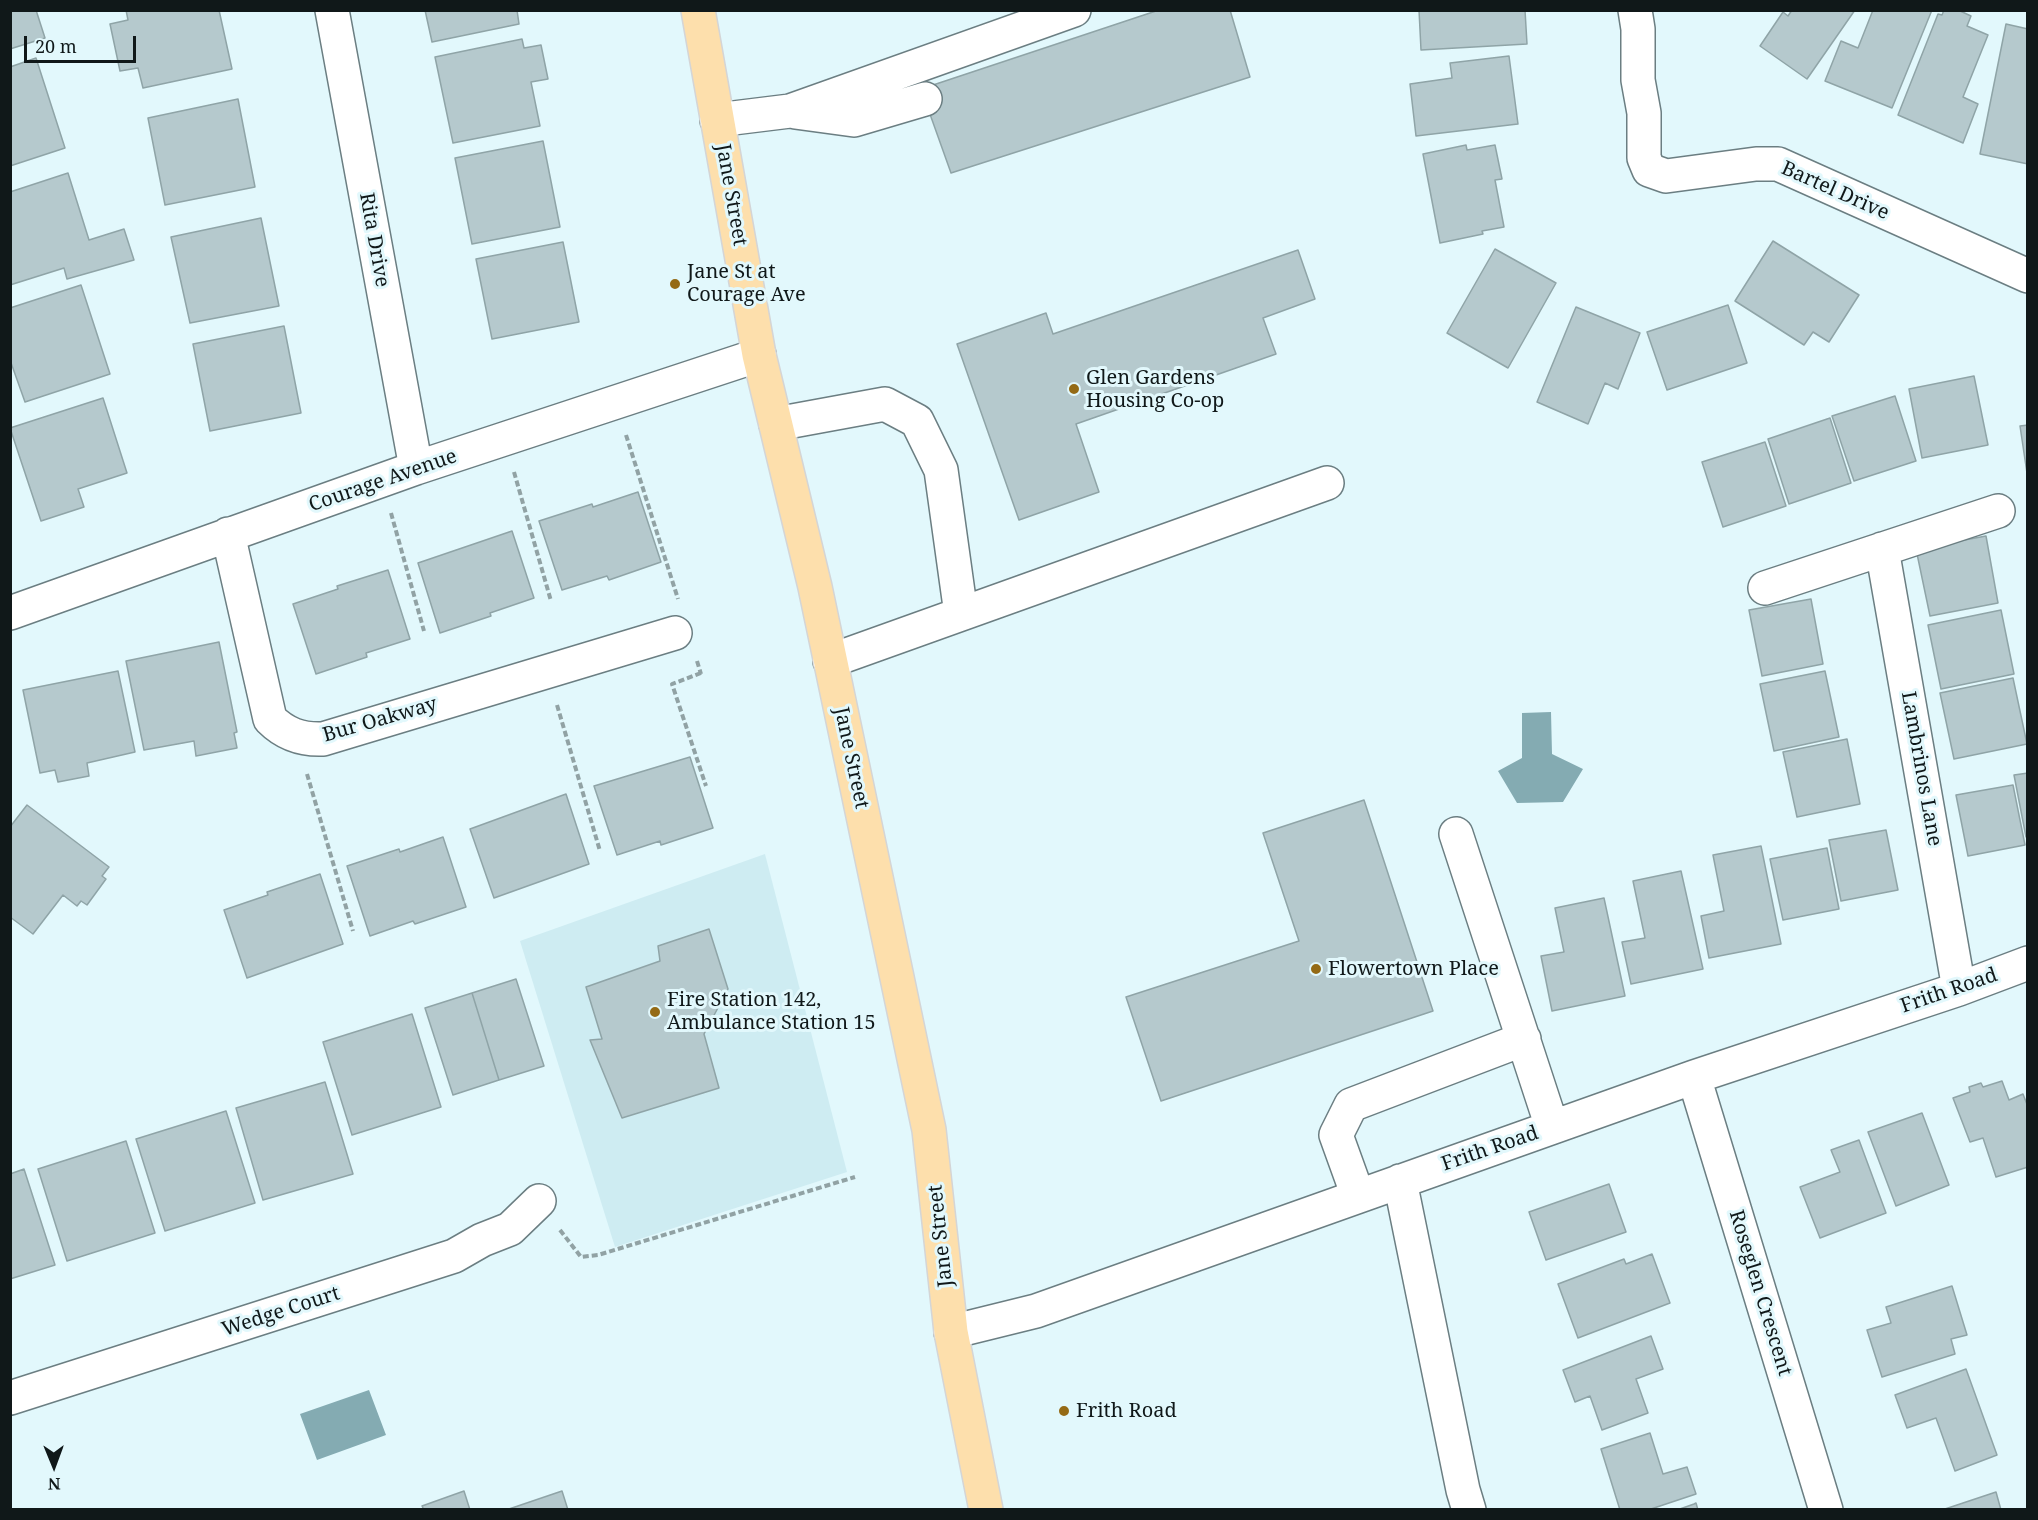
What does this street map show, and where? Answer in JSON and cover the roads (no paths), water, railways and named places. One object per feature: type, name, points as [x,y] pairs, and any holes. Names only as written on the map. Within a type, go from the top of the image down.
[{"type":"main road","name":"Jane Street","points":[[698,10],[759,355],[815,587],[929,1130],[951,1332],[986,1509]]},
{"type":"street","name":"Rita Drive","points":[[332,10],[416,468]]},
{"type":"street","points":[[717,120],[790,111],[1074,10]]},
{"type":"street","name":"Bartel Drive","points":[[1635,10],[1638,29],[1638,80],[1644,113],[1644,158],[1649,170],[1666,176],[1756,164],[1778,164],[2028,276]]},
{"type":"street","points":[[790,111],[854,120],[925,99]]},
{"type":"street","name":"Courage Avenue","points":[[10,613],[416,468],[759,355]]},
{"type":"street","points":[[776,424],[885,405],[917,422],[941,471],[961,614]]},
{"type":"street","points":[[831,661],[1328,483]]},
{"type":"street","points":[[1765,588],[1998,511]]},
{"type":"street","name":"Bur Oakway","points":[[228,534],[270,719],[279,728],[296,736],[310,739],[323,739],[683,630]]},
{"type":"street","name":"Lambrinos Lane","points":[[1882,549],[1959,988]]},
{"type":"street","points":[[1456,834],[1552,1127]]},
{"type":"street","name":"Frith Road","points":[[951,1332],[1029,1313],[1694,1077],[2028,963]]},
{"type":"street","points":[[1358,1196],[1336,1135],[1351,1105],[1524,1039]]},
{"type":"street","name":"Roseglen Crescent","points":[[1694,1077],[1826,1509]]},
{"type":"street","points":[[1400,1181],[1469,1509]]},
{"type":"street","name":"Wedge Court","points":[[10,1398],[454,1256],[510,1228],[539,1200]]},
{"type":"place","name":"Jane St at Courage Ave","points":[[675,284]]},
{"type":"place","name":"Glen Gardens Housing Co-op","points":[[1074,389]]},
{"type":"place","name":"Flowertown Place","points":[[1316,969]]},
{"type":"place","name":"Fire Station 142, Ambulance Station 15","points":[[655,1012]]},
{"type":"place","name":"Frith Road","points":[[1064,1411]]}]
